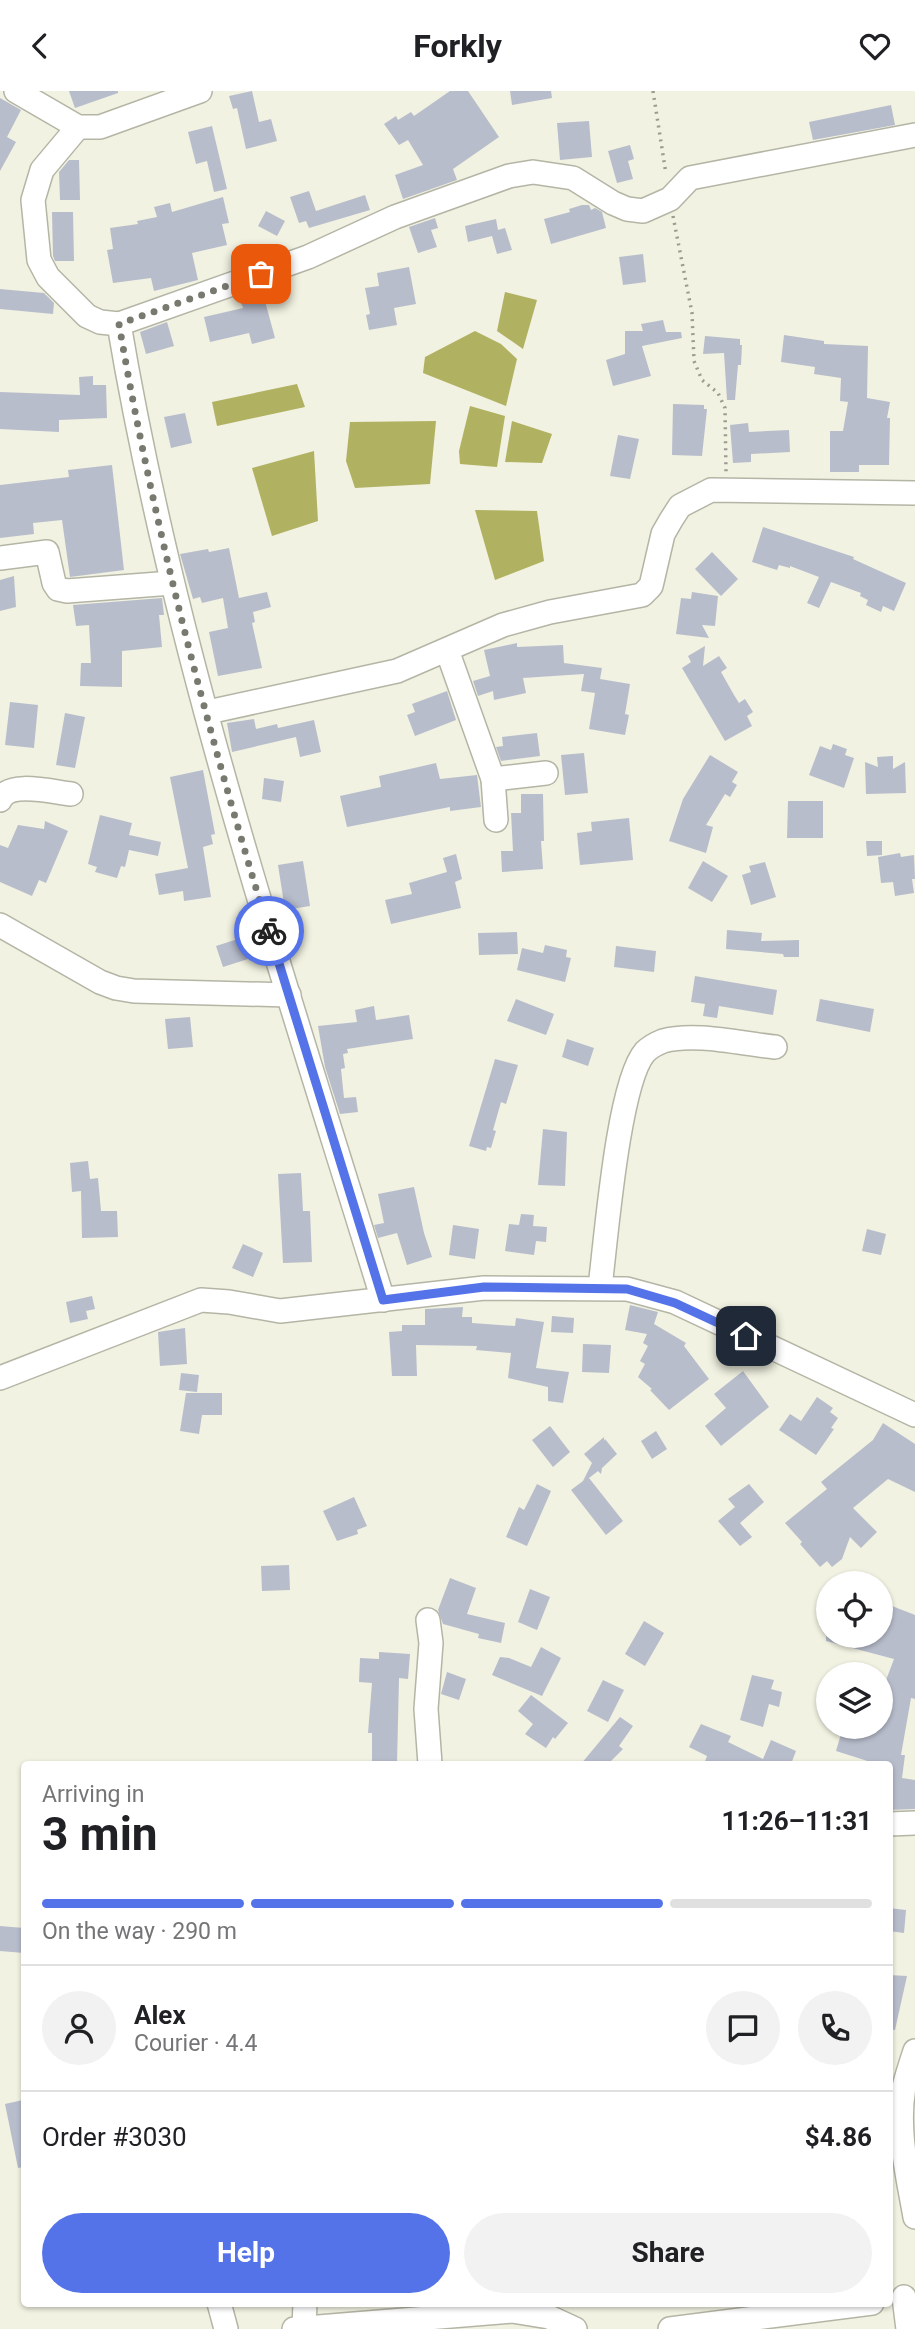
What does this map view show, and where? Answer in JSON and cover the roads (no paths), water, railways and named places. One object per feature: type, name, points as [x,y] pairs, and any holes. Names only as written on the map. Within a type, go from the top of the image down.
[{"type":"street","points":[[16,91],[78,127],[100,127],[200,91]]},
{"type":"street","points":[[78,127],[42,170],[33,200],[39,260],[48,277],[87,316],[100,323],[119,324],[309,257],[395,217],[509,176],[533,172],[573,178],[613,203],[627,209],[643,211],[670,199],[690,177],[915,135]]},
{"type":"street","points":[[119,324],[172,583],[242,842],[383,1300]]},
{"type":"street","points":[[208,712],[397,671],[503,625],[550,612],[642,595],[651,586],[663,534],[680,506],[711,490],[915,493]]},
{"type":"street","points":[[0,558],[47,552],[54,583],[58,589],[66,591],[172,583]]},
{"type":"street","points":[[447,650],[493,779],[496,820]]},
{"type":"street","points":[[493,779],[546,773]]},
{"type":"street","points":[[0,800],[3,795],[16,788],[71,793]]},
{"type":"street","points":[[0,925],[100,982],[116,988],[134,991],[289,995]]},
{"type":"street","points":[[600,1287],[620,1135],[635,1070],[645,1052],[661,1042],[685,1037],[775,1048]]},
{"type":"street","points":[[0,1378],[201,1300],[280,1311],[484,1287],[600,1287],[627,1289],[675,1303],[915,1415]]},
{"type":"street","points":[[428,1620],[431,1643],[426,1709],[430,1761]]},
{"type":"street","points":[[893,1824],[915,1823]]},
{"type":"street","points":[[915,2051],[895,2112],[915,2217]]},
{"type":"street","points":[[903,2295],[908,2329]]},
{"type":"street","points":[[220,2307],[226,2329]]},
{"type":"street","points":[[304,2328],[305,2307]]},
{"type":"street","points":[[670,2329],[841,2307]]},
{"type":"street","points":[[294,2329],[512,2311],[549,2317],[575,2329]]}]
